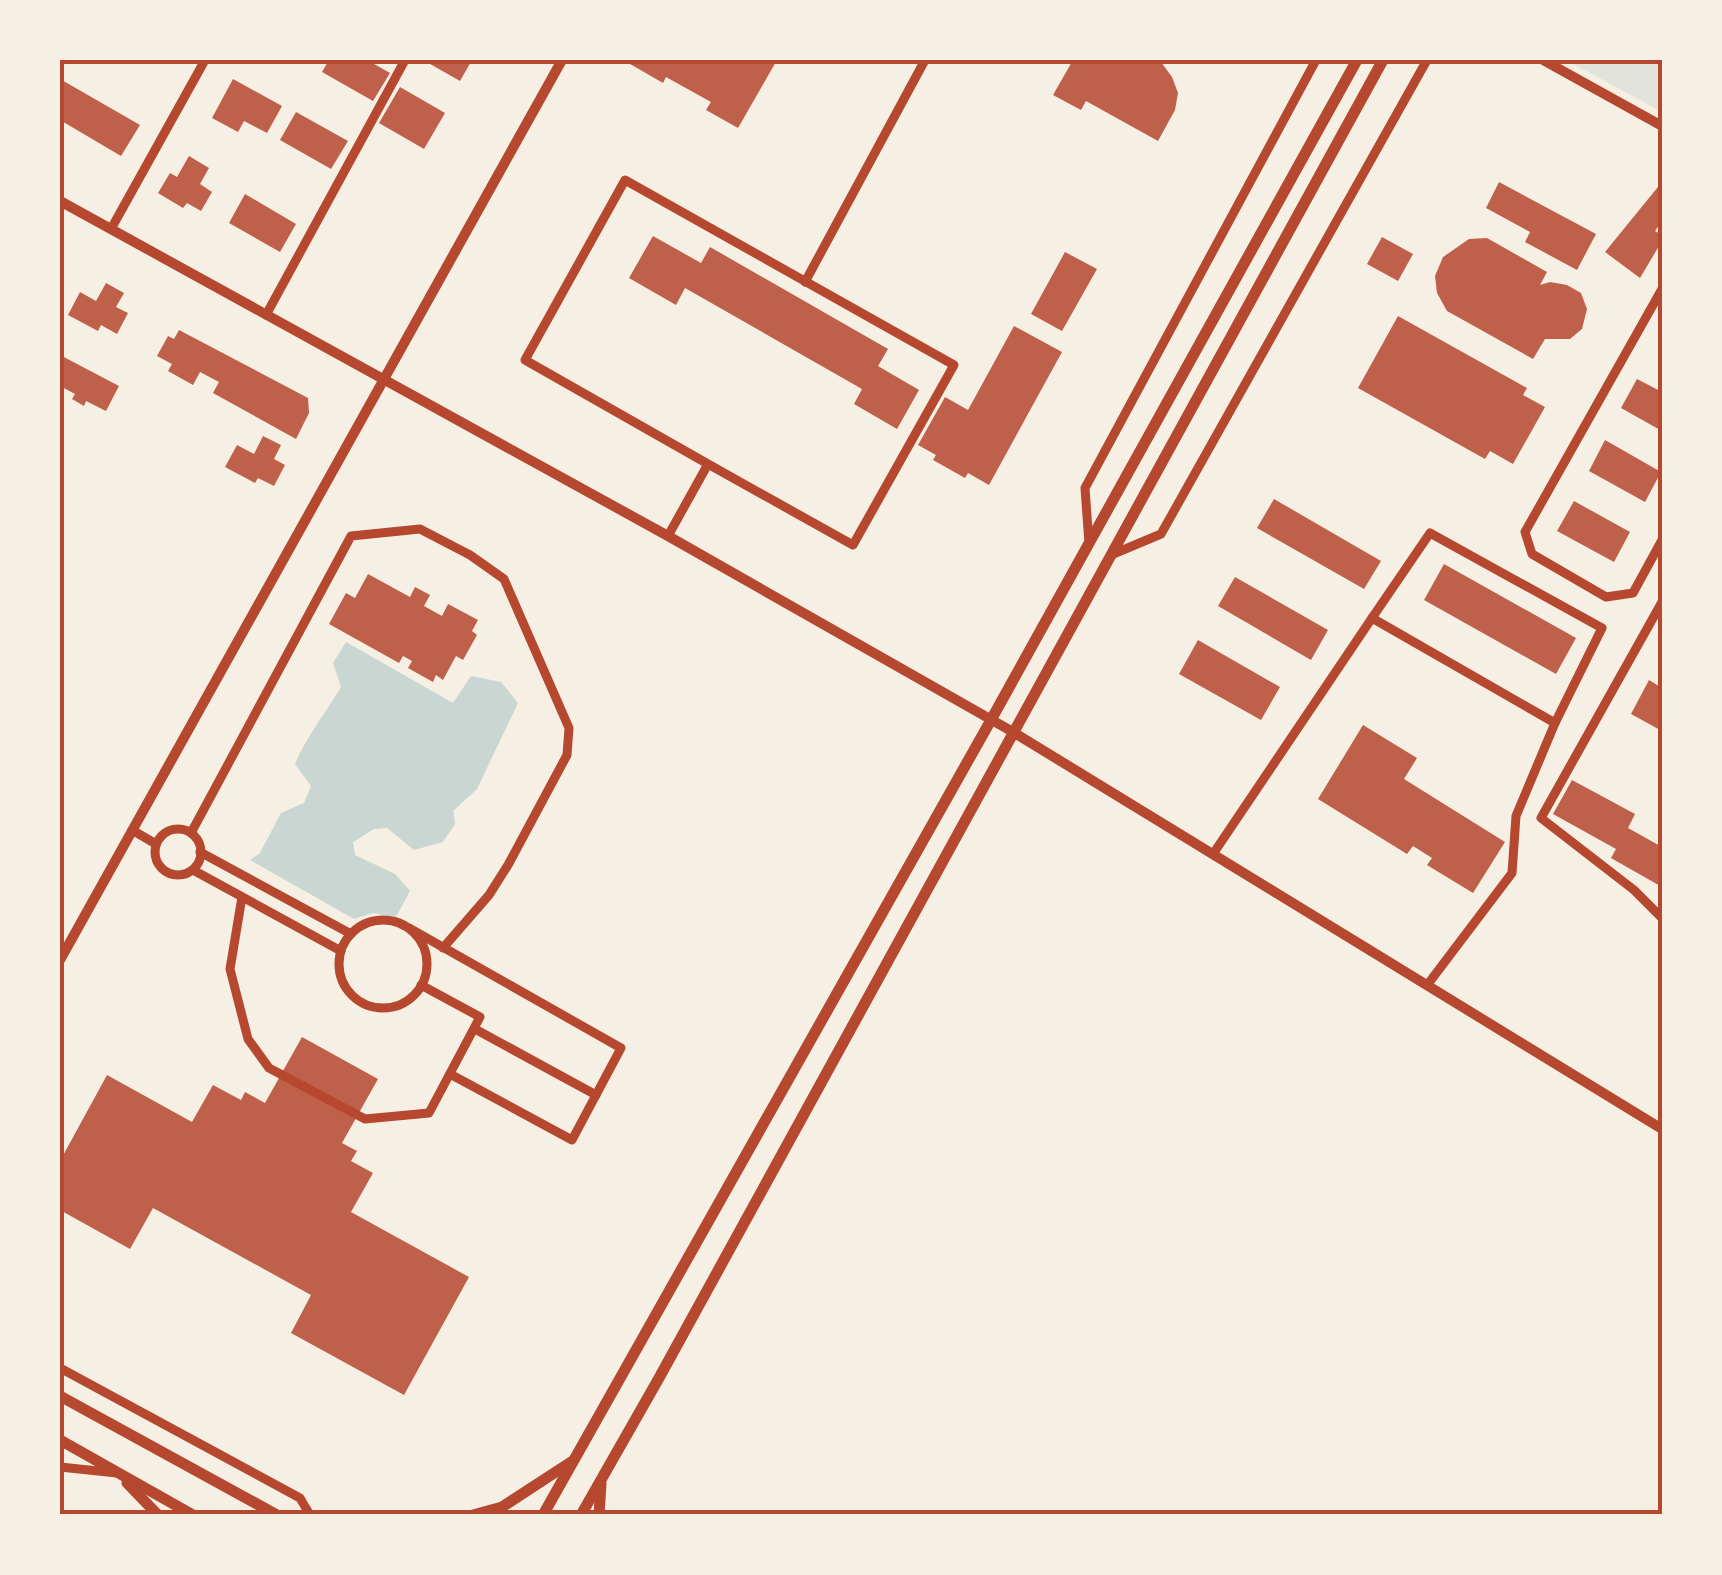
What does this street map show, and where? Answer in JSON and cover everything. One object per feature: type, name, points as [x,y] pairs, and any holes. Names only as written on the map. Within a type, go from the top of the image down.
[{"type":"main road","points":[[543,1515],[1358,60]]},
{"type":"main road","points":[[581,1515],[660,1378],[1383,60]]},
{"type":"main road","points":[[60,1396],[277,1515]]},
{"type":"main road","points":[[60,1440],[194,1515]]},
{"type":"main road","points":[[473,1515],[502,1507],[574,1459]]},
{"type":"main road","points":[[118,1473],[158,1515]]},
{"type":"main road","points":[[599,1515],[601,1478]]},
{"type":"street","points":[[111,229],[206,60]]},
{"type":"street","points":[[266,315],[404,60]]},
{"type":"street","points":[[60,960],[562,60]]},
{"type":"street","points":[[805,282],[924,60]]},
{"type":"street","points":[[1088,545],[1085,488],[1316,60]]},
{"type":"street","points":[[1108,556],[1161,534],[1427,60]]},
{"type":"street","points":[[1542,60],[1662,126]]},
{"type":"street","points":[[624,180],[954,365],[853,545],[708,464],[525,360],[624,180]]},
{"type":"street","points":[[60,201],[668,536],[1013,732],[1662,1129]]},
{"type":"street","points":[[1662,289],[1524,532],[1532,554],[1606,597],[1633,593],[1662,540]]},
{"type":"street","points":[[668,536],[708,464]]},
{"type":"street","points":[[191,834],[351,536],[420,529],[470,555],[504,579],[569,728],[567,755],[508,864],[490,895],[443,948]]},
{"type":"street","points":[[1214,854],[1430,532],[1602,628],[1516,816],[1512,873],[1428,984]]},
{"type":"street","points":[[1662,602],[1541,818],[1634,890],[1662,918]]},
{"type":"street","points":[[1372,618],[1556,723]]},
{"type":"street","points":[[173,829],[191,834],[196,836],[200,852],[193,870],[170,873],[160,866],[155,856],[156,844],[163,834],[173,829]]},
{"type":"street","points":[[132,830],[156,844]]},
{"type":"street","points":[[200,852],[351,934]]},
{"type":"street","points":[[193,870],[341,951]]},
{"type":"street","points":[[242,896],[230,969],[248,1040],[268,1068],[365,1119],[428,1114],[480,1018],[421,985]]},
{"type":"street","points":[[409,928],[418,937],[427,961],[421,985],[414,994],[394,1006],[371,1006],[351,994],[340,974],[341,951],[351,934],[372,921],[385,920],[409,928],[622,1048],[572,1140],[450,1074]]},
{"type":"street","points":[[474,1028],[596,1095]]},
{"type":"street","points":[[60,1368],[300,1498],[310,1515]]},
{"type":"street","points":[[60,1467],[118,1473]]},
{"type":"shaded area","points":[[1566,60],[1662,60],[1662,112]]},
{"type":"shaded area","points":[[346,642],[453,703],[471,676],[501,682],[518,703],[477,789],[453,811],[455,824],[443,842],[414,850],[387,828],[374,829],[353,842],[355,855],[395,874],[410,891],[396,917],[373,913],[354,919],[250,860],[260,853],[281,813],[304,803],[311,786],[295,764],[341,687],[333,663]]},
{"type":"building","points":[[329,60],[367,60],[390,73],[373,101],[322,72]]},
{"type":"building","points":[[423,60],[472,60],[460,81]]},
{"type":"building","points":[[632,60],[777,60],[738,128],[706,110],[711,102],[666,77],[663,83],[630,64]]},
{"type":"building","points":[[1073,60],[1161,62],[1178,93],[1175,110],[1158,141],[1086,101],[1081,110],[1053,95]]},
{"type":"building","points":[[60,79],[140,125],[121,156],[60,120]]},
{"type":"building","points":[[233,79],[282,106],[267,133],[244,121],[238,132],[212,118]]},
{"type":"building","points":[[400,87],[445,113],[424,149],[379,123]]},
{"type":"building","points":[[296,112],[348,141],[331,169],[280,140]]},
{"type":"building","points":[[189,156],[209,168],[200,184],[212,192],[201,211],[187,203],[183,208],[158,193],[170,173],[177,177]]},
{"type":"building","points":[[1499,182],[1596,234],[1577,270],[1525,242],[1530,232],[1486,208]]},
{"type":"building","points":[[1662,182],[1662,221],[1655,231],[1662,235],[1662,241],[1640,278],[1605,252]]},
{"type":"building","points":[[245,194],[296,224],[280,252],[229,223]]},
{"type":"building","points":[[653,236],[701,263],[710,247],[888,349],[878,366],[919,390],[897,429],[854,404],[862,389],[685,288],[676,305],[629,278]]},
{"type":"building","points":[[1382,237],[1413,254],[1398,281],[1367,264]]},
{"type":"building","points":[[1487,238],[1547,272],[1540,285],[1567,285],[1581,293],[1587,309],[1582,329],[1570,339],[1545,339],[1533,359],[1447,311],[1437,293],[1435,276],[1443,257],[1469,239]]},
{"type":"building","points":[[1065,252],[1097,269],[1062,331],[1031,314]]},
{"type":"building","points":[[106,283],[124,293],[116,307],[128,313],[117,334],[101,325],[98,331],[68,315],[80,292],[96,301]]},
{"type":"building","points":[[1398,316],[1527,388],[1523,395],[1545,407],[1513,464],[1490,451],[1485,459],[1358,388]]},
{"type":"building","points":[[1014,326],[1062,352],[989,485],[968,473],[965,478],[933,460],[936,455],[918,445],[945,397],[968,410]]},
{"type":"building","points":[[179,330],[308,398],[309,413],[296,439],[213,393],[219,382],[200,372],[193,385],[168,371],[172,364],[157,356],[168,336],[174,339]]},
{"type":"building","points":[[60,355],[119,386],[106,411],[86,401],[84,406],[72,399],[75,394],[60,386]]},
{"type":"building","points":[[1637,379],[1662,392],[1662,431],[1621,408]]},
{"type":"building","points":[[263,436],[281,445],[274,459],[285,465],[274,486],[258,478],[255,483],[225,467],[237,445],[254,454]]},
{"type":"building","points":[[1605,440],[1661,472],[1645,502],[1589,471]]},
{"type":"building","points":[[1274,499],[1381,561],[1364,589],[1257,528]]},
{"type":"building","points":[[1574,501],[1630,532],[1614,562],[1557,531]]},
{"type":"building","points":[[1444,564],[1576,638],[1556,674],[1424,600]]},
{"type":"building","points":[[368,574],[410,597],[415,587],[430,595],[424,606],[442,616],[448,604],[478,620],[472,631],[477,635],[463,660],[456,656],[443,680],[436,675],[433,682],[408,668],[412,661],[403,656],[399,663],[329,624],[346,593],[355,598]]},
{"type":"building","points":[[1235,577],[1328,630],[1311,660],[1218,606]]},
{"type":"building","points":[[1198,640],[1280,687],[1261,720],[1179,674]]},
{"type":"building","points":[[1649,680],[1662,688],[1662,731],[1631,714]]},
{"type":"building","points":[[1363,725],[1417,758],[1404,779],[1505,842],[1473,893],[1427,865],[1432,858],[1413,846],[1407,854],[1318,799]]},
{"type":"building","points":[[1572,780],[1635,814],[1628,828],[1662,847],[1662,887],[1611,858],[1616,849],[1553,814]]},
{"type":"building","points":[[302,1037],[378,1079],[342,1143],[357,1151],[351,1161],[373,1173],[351,1212],[469,1277],[404,1395],[291,1333],[311,1295],[153,1208],[130,1249],[60,1210],[60,1161],[107,1075],[192,1122],[213,1085],[241,1100],[245,1092],[265,1103]]}]
